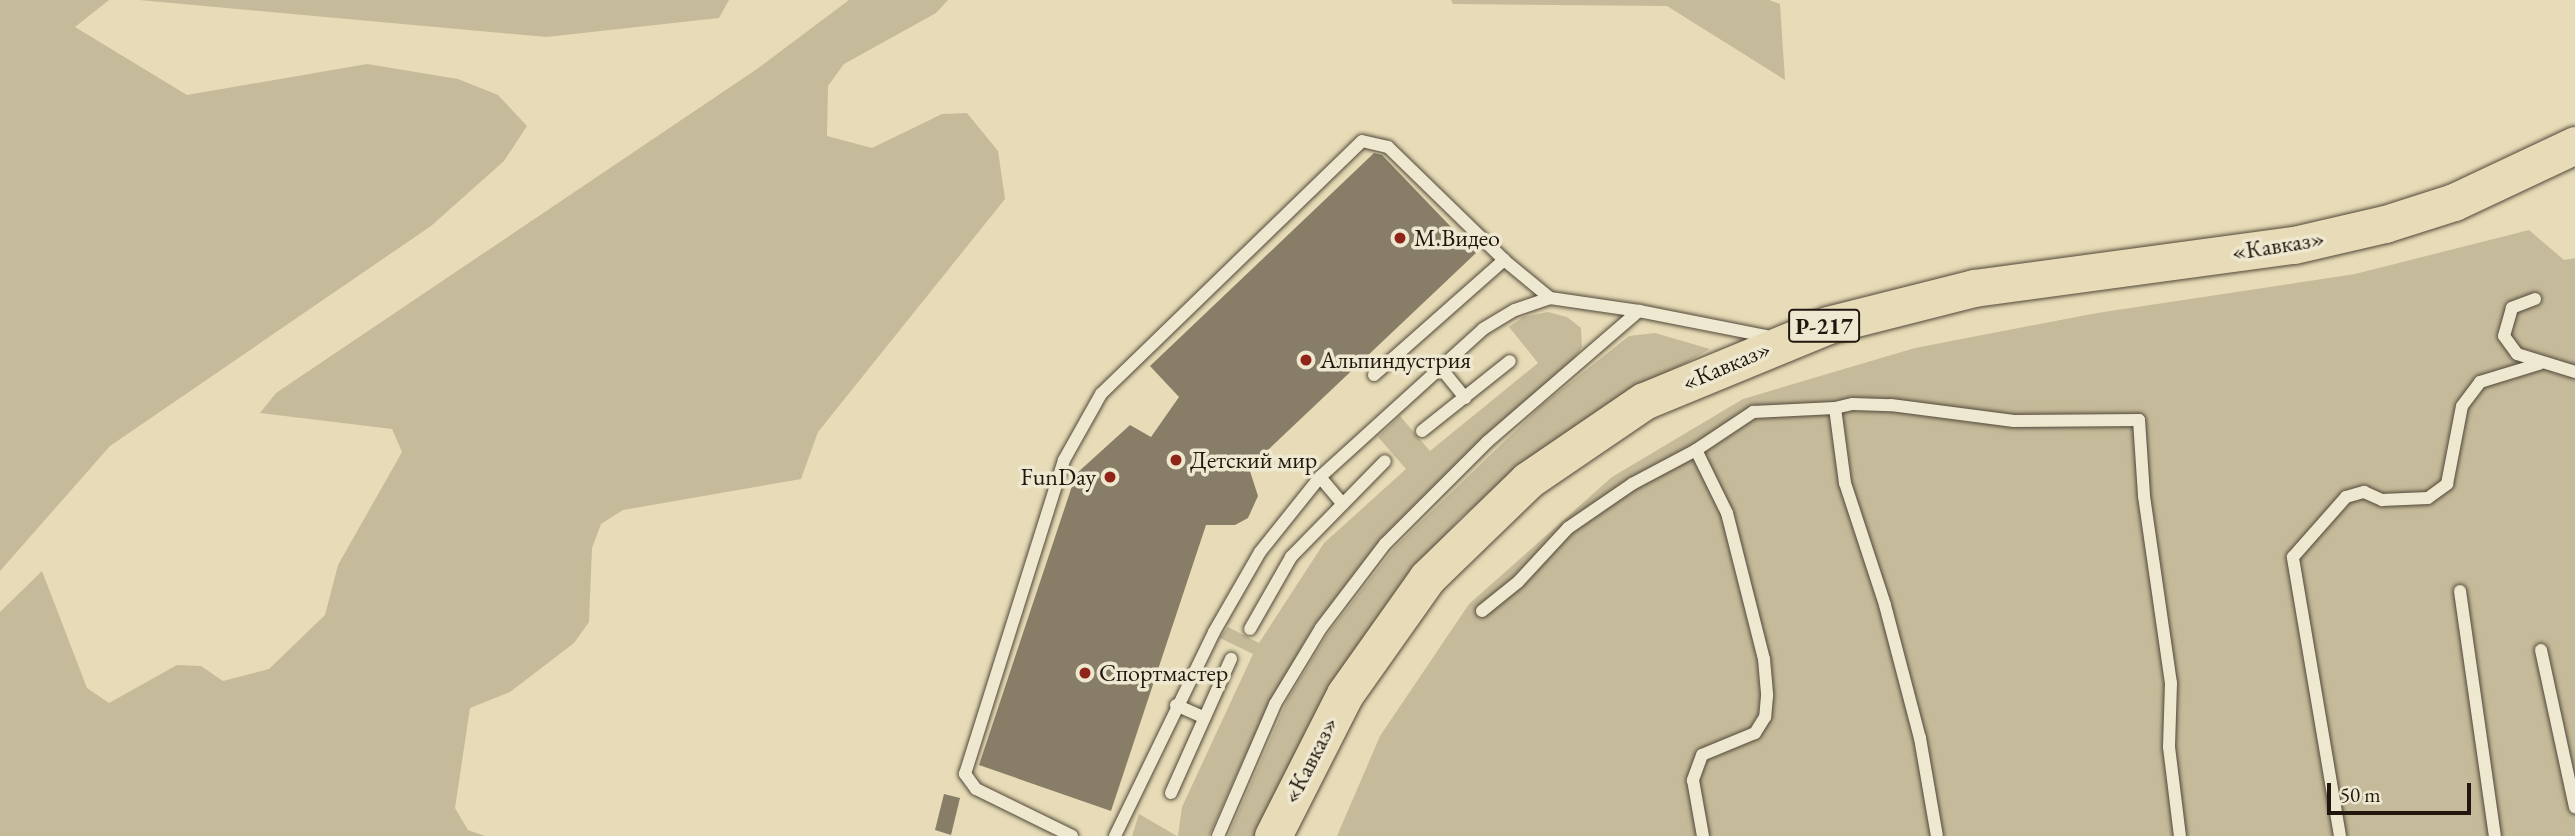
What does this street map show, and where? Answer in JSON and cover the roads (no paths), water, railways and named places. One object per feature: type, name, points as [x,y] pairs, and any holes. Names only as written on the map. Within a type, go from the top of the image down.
[{"type":"main road","name":"«Кавказ»","points":[[1273,836],[1310,757],[1387,630],[1427,578],[1528,480],[1644,401],[1717,367],[1828,325],[1974,288],[2294,245],[2385,224],[2454,202],[2575,145]]},
{"type":"main road","name":"«Кавказ»","points":[[1297,836],[1366,702],[1402,644],[1445,591],[1543,497],[1659,415],[1729,380],[1851,336],[1977,309],[2299,259],[2388,240],[2460,216],[2575,163]]},
{"type":"lane","points":[[1072,836],[976,789],[965,774],[1064,460],[1101,394],[1362,141],[1388,147],[1504,260],[1550,298],[1639,311],[1761,339],[1881,301],[1941,289],[1974,288]]},
{"type":"lane","points":[[1374,375],[1504,260]]},
{"type":"lane","points":[[1115,836],[1176,705],[1260,552],[1320,477],[1483,329],[1550,298]]},
{"type":"lane","points":[[2535,299],[2512,308],[2504,336],[2517,354],[2539,364],[2575,372]]},
{"type":"lane","points":[[1218,836],[1275,704],[1321,628],[1385,544],[1487,442],[1639,311]]},
{"type":"lane","points":[[1422,431],[1510,361]]},
{"type":"lane","points":[[2340,836],[2293,557],[2346,497],[2364,492],[2382,500],[2428,498],[2447,484],[2462,406],[2480,382],[2539,364]]},
{"type":"lane","points":[[1440,367],[1465,398]]},
{"type":"lane","points":[[1482,611],[1518,582],[1568,528],[1632,484],[1696,450],[1753,412],[1835,408],[1853,404],[1891,405],[2014,421],[2139,420],[2144,496],[2171,683],[2169,747],[2180,836]]},
{"type":"lane","points":[[1835,408],[1845,483],[1888,618],[1920,738],[1937,836]]},
{"type":"lane","points":[[1696,450],[1727,513],[1761,648],[1767,696],[1765,717],[1755,733],[1702,755],[1693,780],[1703,836]]},
{"type":"lane","points":[[1250,629],[1291,557],[1341,502],[1385,461]]},
{"type":"lane","points":[[1320,477],[1341,502]]},
{"type":"lane","points":[[2460,591],[2495,836]]},
{"type":"lane","points":[[2541,650],[2575,807]]},
{"type":"lane","points":[[1171,793],[1231,659]]},
{"type":"lane","points":[[1176,705],[1203,717]]},
{"type":"place","name":"М.Видео","points":[[1400,238]]},
{"type":"place","name":"Альпиндустрия","points":[[1306,360]]},
{"type":"place","name":"Детский мир","points":[[1176,460]]},
{"type":"place","name":"FunDay","points":[[1110,477]]},
{"type":"place","name":"Спортмастер","points":[[1085,673]]}]
